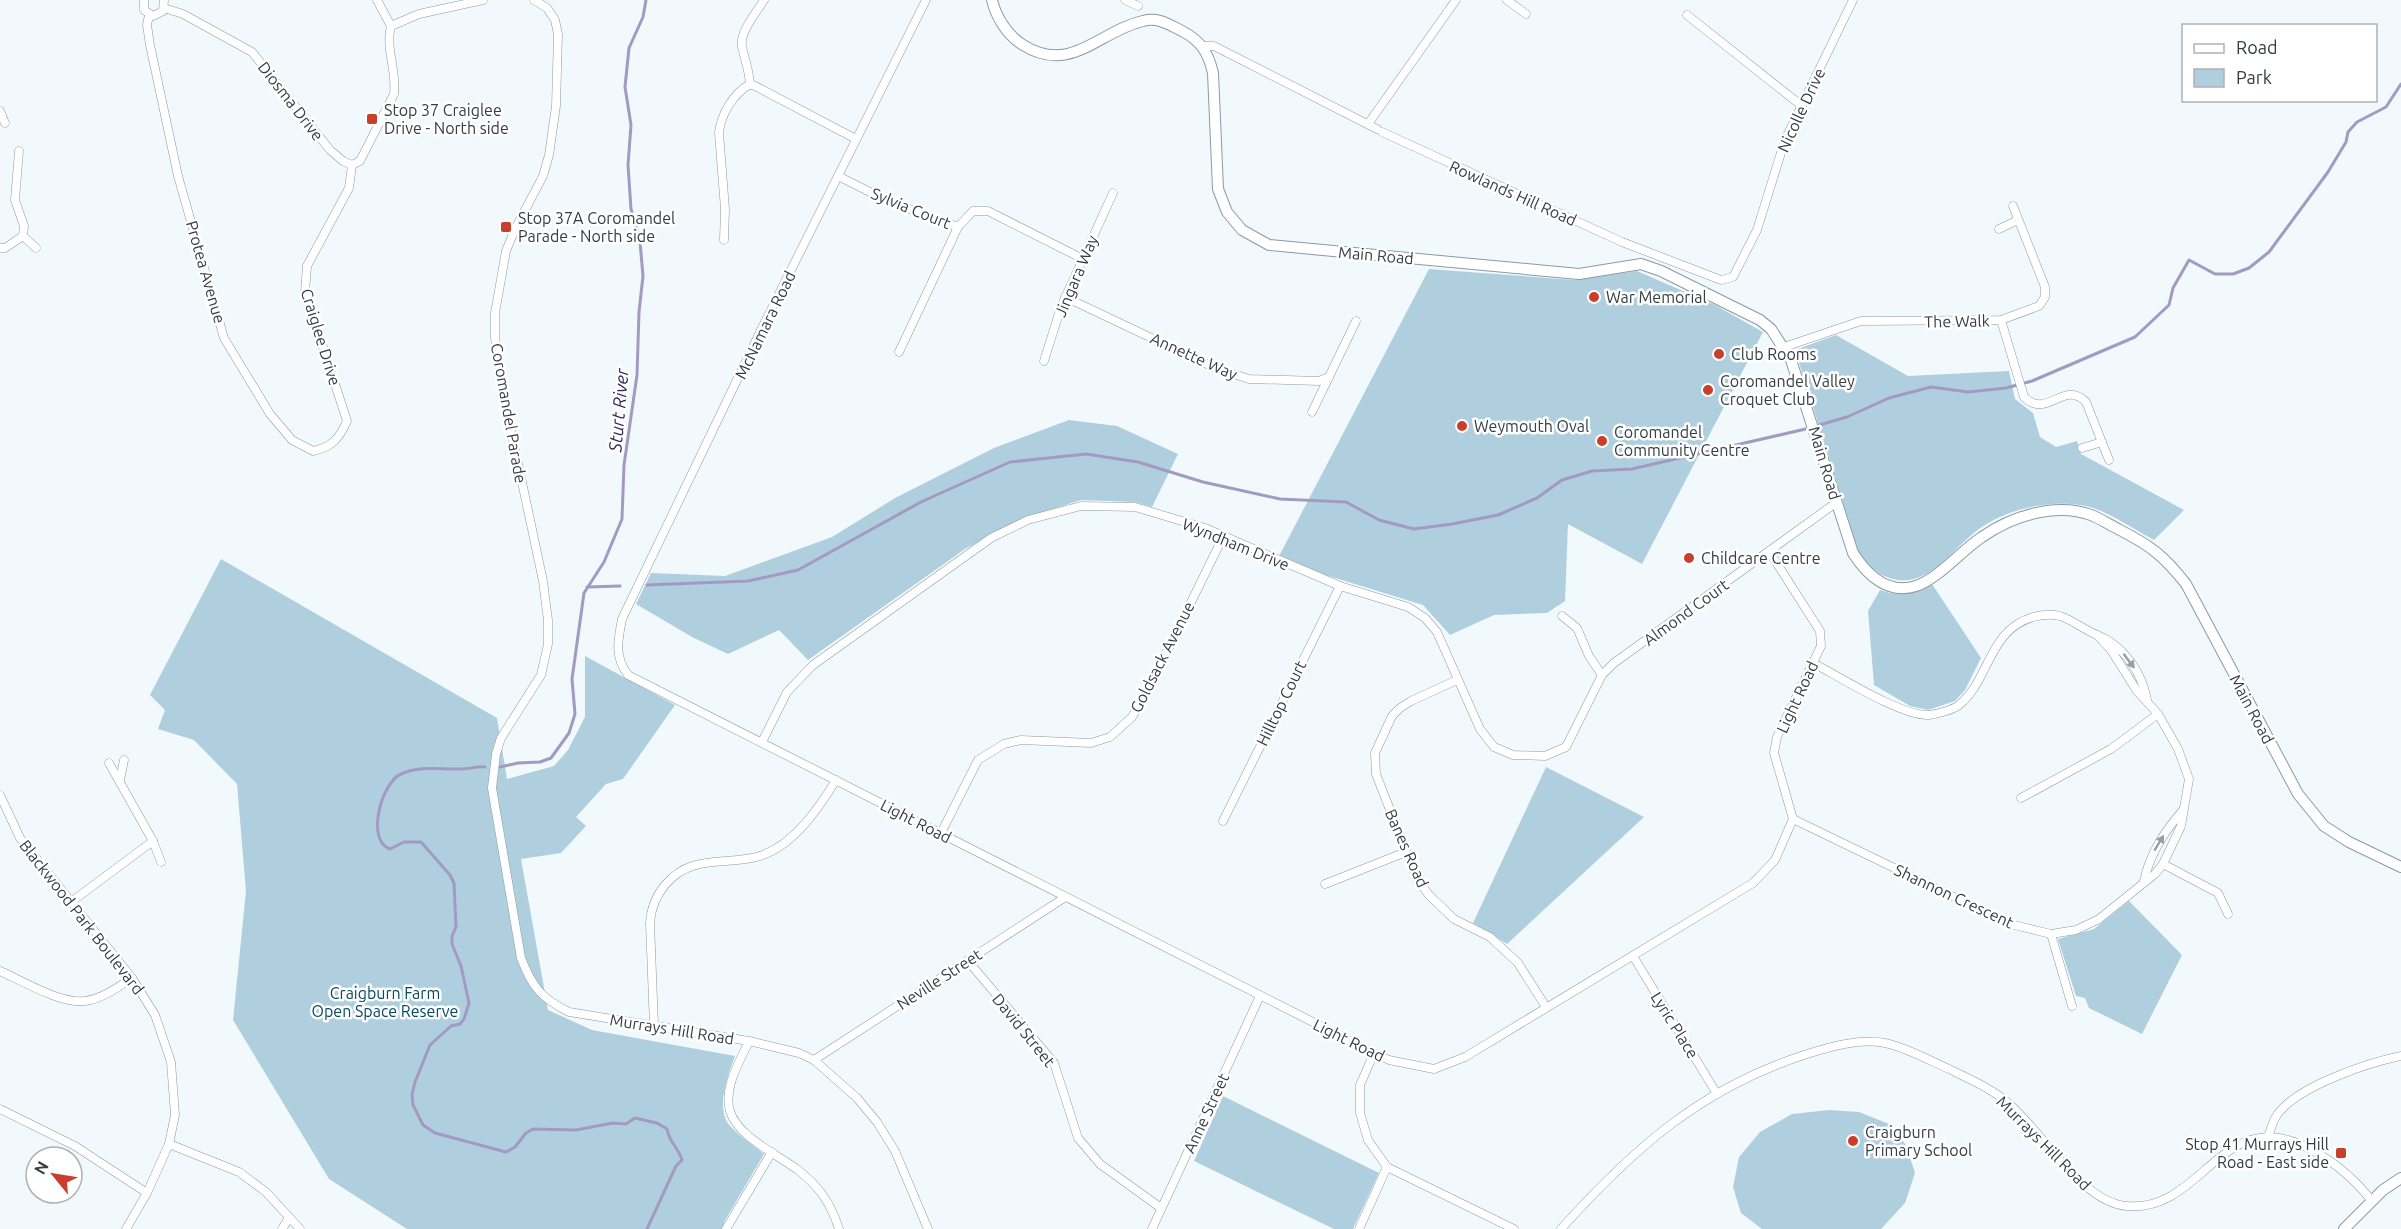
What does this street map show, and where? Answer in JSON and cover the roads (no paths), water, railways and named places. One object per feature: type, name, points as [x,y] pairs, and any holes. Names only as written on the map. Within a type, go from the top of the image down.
[{"type":"main road","points":[[992,0],[1000,20],[1017,42],[1046,55],[1071,54],[1143,21],[1160,20],[1194,37],[1203,46]]},
{"type":"main road","name":"Main Road","points":[[1203,46],[1210,57],[1213,73],[1218,189],[1227,212],[1242,230],[1269,245],[1579,274],[1641,264],[1661,271],[1760,320],[1772,329],[1791,360],[1853,553],[1862,567],[1875,580],[1897,588],[1916,586],[1931,578],[1985,535],[2008,522],[2041,512],[2090,515],[2148,544],[2168,561],[2186,584],[2298,794],[2324,826],[2349,842],[2401,867]]},
{"type":"main road","points":[[2344,1229],[2372,1201],[2401,1178]]},
{"type":"street","name":"Protea Avenue","points":[[144,0],[144,10],[149,15],[147,25],[150,45],[178,176],[225,338],[270,414],[292,440],[313,451],[325,449],[334,444],[347,421]]},
{"type":"street","points":[[377,0],[391,26],[419,14],[483,0]]},
{"type":"street","name":"Coromandel Parade","points":[[495,759],[501,738],[541,675],[548,644],[548,620],[543,581],[502,388],[495,338],[498,286],[506,251],[543,176],[549,155],[556,106],[558,34],[555,20],[547,8],[534,0]]},
{"type":"street","points":[[750,84],[749,68],[741,45],[742,37],[764,0]]},
{"type":"street","name":"McNamara Road","points":[[617,655],[618,638],[626,611],[856,138],[926,0]]},
{"type":"street","points":[[1125,0],[1138,6]]},
{"type":"street","points":[[1368,124],[1456,0]]},
{"type":"street","points":[[1507,0],[1526,14]]},
{"type":"street","name":"Nicolle Drive","points":[[1721,280],[1733,277],[1757,230],[1785,140],[1853,0]]},
{"type":"street","points":[[149,15],[160,14],[164,4]]},
{"type":"street","name":"Diosma Drive","points":[[164,4],[252,52],[330,150],[352,165]]},
{"type":"street","points":[[1688,15],[1802,106]]},
{"type":"street","name":"Craiglee Drive","points":[[347,421],[305,292],[304,280],[307,266],[348,188],[352,165],[360,161],[394,94],[395,82],[388,38],[391,26]]},
{"type":"street","name":"Rowlands Hill Road","points":[[1203,46],[1214,46],[1424,153],[1646,251],[1721,280]]},
{"type":"street","points":[[750,84],[856,138]]},
{"type":"street","points":[[724,240],[725,208],[720,121],[738,91],[750,84]]},
{"type":"street","points":[[0,111],[5,123]]},
{"type":"street","points":[[19,151],[15,200],[24,226],[23,236]]},
{"type":"street","name":"Sylvia Court","points":[[838,176],[888,201],[958,227],[899,352]]},
{"type":"street","name":"Jingara Way","points":[[1044,361],[1065,297],[1113,193]]},
{"type":"street","name":"The Walk","points":[[1785,347],[1861,321],[2001,320],[2039,306],[2045,297],[2044,287],[2013,206]]},
{"type":"street","points":[[958,227],[973,211],[988,211],[1083,258]]},
{"type":"street","points":[[1999,229],[2018,220]]},
{"type":"street","points":[[23,236],[36,248]]},
{"type":"street","points":[[0,248],[5,248],[23,236]]},
{"type":"street","points":[[1641,264],[1646,251]]},
{"type":"street","name":"Annette Way","points":[[1065,297],[1215,368],[1249,379],[1319,381],[1329,377]]},
{"type":"street","points":[[2001,320],[2024,398],[2040,406],[2070,394],[2080,395],[2086,402],[2109,460]]},
{"type":"street","points":[[1312,412],[1356,321]]},
{"type":"street","points":[[2082,448],[2102,442]]},
{"type":"street","name":"Almond Court","points":[[1566,747],[1602,675],[1614,663],[1836,502]]},
{"type":"street","name":"Wyndham Drive","points":[[762,742],[787,692],[813,665],[991,538],[1028,520],[1081,506],[1135,507],[1205,528],[1340,586],[1408,607],[1425,618],[1437,632],[1480,729],[1494,747],[1513,755],[1545,756],[1566,747]]},
{"type":"street","name":"Goldsack Avenue","points":[[941,833],[978,760],[1004,744],[1021,740],[1091,743],[1110,737],[1132,717],[1147,692],[1224,536]]},
{"type":"street","name":"Light Road","points":[[617,655],[620,666],[628,675],[1064,897],[1389,1060],[1434,1069],[1465,1057],[1753,883],[1775,860],[1793,819],[1774,753],[1778,737],[1821,646],[1820,631],[1770,551]]},
{"type":"street","name":"Hilltop Court","points":[[1223,821],[1340,586]]},
{"type":"street","name":"Shannon Crescent","points":[[1793,819],[2010,924],[2051,934],[2076,930],[2099,919],[2121,903],[2144,880],[2155,874],[2163,864],[2181,826],[2188,779],[2178,748],[2147,700],[2145,687],[2124,655],[2112,641],[2060,616],[2040,615],[2012,626],[1995,648],[1970,693],[1958,707],[1928,715],[1904,710],[1813,663]]},
{"type":"street","points":[[1562,616],[1577,628],[1589,656],[1602,675]]},
{"type":"street","name":"Banes Road","points":[[1457,680],[1400,708],[1392,716],[1375,753],[1376,774],[1417,879],[1429,895],[1454,919],[1490,937],[1518,963],[1546,1007]]},
{"type":"street","points":[[2021,798],[2111,749],[2158,714]]},
{"type":"street","name":"Murrays Hill Road","points":[[495,759],[492,785],[520,958],[529,980],[551,1003],[569,1012],[749,1041],[799,1053],[814,1060],[857,1098],[877,1122],[895,1151],[928,1229]]},
{"type":"street","points":[[120,780],[124,760]]},
{"type":"street","points":[[109,763],[153,841],[161,862]]},
{"type":"street","points":[[654,1026],[650,923],[651,910],[656,896],[676,873],[690,867],[762,855],[781,844],[799,830],[836,780]]},
{"type":"street","name":"Blackwood Park Boulevard","points":[[0,795],[20,838],[132,978],[155,1014],[171,1062],[176,1115],[169,1144],[147,1193],[126,1229]]},
{"type":"street","name":"Shannon Crescent","points":[[2144,880],[2147,864],[2153,852],[2170,824],[2183,810]]},
{"type":"street","points":[[71,902],[153,841]]},
{"type":"street","points":[[1325,884],[1406,852]]},
{"type":"street","points":[[2163,864],[2218,893],[2228,914]]},
{"type":"street","name":"Neville Street","points":[[814,1060],[1064,897]]},
{"type":"street","points":[[2051,934],[2072,1006]]},
{"type":"street","name":"Lyric Place","points":[[1633,956],[1717,1094]]},
{"type":"street","name":"David Street","points":[[968,961],[1054,1063],[1078,1138],[1100,1164],[1161,1208]]},
{"type":"street","points":[[0,971],[64,999],[86,1001],[108,994],[132,978]]},
{"type":"street","name":"Anne Street","points":[[1152,1229],[1260,996]]},
{"type":"street","points":[[749,1041],[732,1080],[729,1109],[741,1128],[800,1172],[820,1191],[832,1206],[839,1229]]},
{"type":"street","name":"Murrays Hill Road","points":[[1561,1229],[1632,1155],[1693,1107],[1775,1065],[1830,1047],[1885,1043],[1935,1062],[1984,1086],[2003,1099],[2091,1191],[2112,1203],[2126,1206],[2152,1205],[2169,1199],[2236,1145],[2253,1138],[2268,1136],[2289,1140],[2311,1149],[2338,1165],[2372,1201]]},
{"type":"street","points":[[1374,1053],[1360,1085],[1360,1113],[1368,1140],[1387,1167],[1514,1229]]},
{"type":"street","points":[[2268,1136],[2277,1114],[2300,1095],[2347,1071],[2401,1056]]},
{"type":"street","points":[[0,1109],[75,1146],[147,1193]]},
{"type":"street","points":[[169,1144],[239,1172],[266,1192],[300,1229]]},
{"type":"street","points":[[726,1229],[772,1152]]},
{"type":"street","points":[[1359,1229],[1387,1167]]},
{"type":"street","points":[[282,1229],[289,1218]]},
{"type":"waterway","name":"Sturt River","points":[[500,767],[540,762],[551,758],[569,733],[575,714],[572,679],[584,593],[604,562],[622,519],[624,465],[637,375],[639,312],[643,276],[640,242],[631,209],[628,165],[631,125],[625,87],[629,48],[643,17],[646,0]]},
{"type":"waterway","points":[[1816,426],[1847,417],[1889,398],[1931,387],[1968,392],[2006,388],[2032,381],[2135,337],[2169,305],[2173,288],[2189,260],[2215,274],[2233,274],[2249,268],[2269,252],[2328,172],[2346,142],[2348,132],[2357,122],[2386,107],[2401,84]]},
{"type":"waterway","points":[[647,585],[748,581],[798,570],[921,502],[1010,462],[1086,454],[1138,462],[1203,482],[1280,499],[1346,502],[1379,520],[1414,529],[1498,515],[1537,498],[1562,480],[1592,471],[1632,469],[1810,428]]},
{"type":"waterway","points":[[587,587],[620,586]]},
{"type":"waterway","name":"Sturt River","points":[[485,767],[424,769],[401,774],[388,788],[379,811],[378,835],[383,844],[390,849],[404,842],[421,842],[450,875],[454,883],[456,927],[452,936],[452,944],[461,966],[469,1003],[460,1024],[451,1026],[430,1045],[415,1082],[412,1095],[413,1105],[423,1125],[435,1133],[506,1152],[515,1147],[526,1133],[533,1129],[576,1130],[613,1123],[626,1124],[635,1118],[657,1123],[667,1129],[682,1160],[676,1166],[647,1229]]},
{"type":"place","name":"Stop 37 Craiglee Drive - North side","points":[[372,119]]},
{"type":"place","name":"Stop 37A Coromandel Parade - North side","points":[[506,227]]},
{"type":"place","name":"War Memorial","points":[[1594,297]]},
{"type":"place","name":"Club Rooms","points":[[1719,354]]},
{"type":"place","name":"Coromandel Valley Croquet Club","points":[[1708,390]]},
{"type":"place","name":"Weymouth Oval","points":[[1462,426]]},
{"type":"place","name":"Coromandel Community Centre","points":[[1602,441]]},
{"type":"place","name":"Childcare Centre","points":[[1689,558]]},
{"type":"place","name":"Craigburn Primary School","points":[[1853,1141]]},
{"type":"place","name":"Stop 41 Murrays Hill Road - East side","points":[[2341,1153]]},
{"type":"park label","name":"Craigburn Farm Open Space Reserve","points":[[385,1002]]}]
